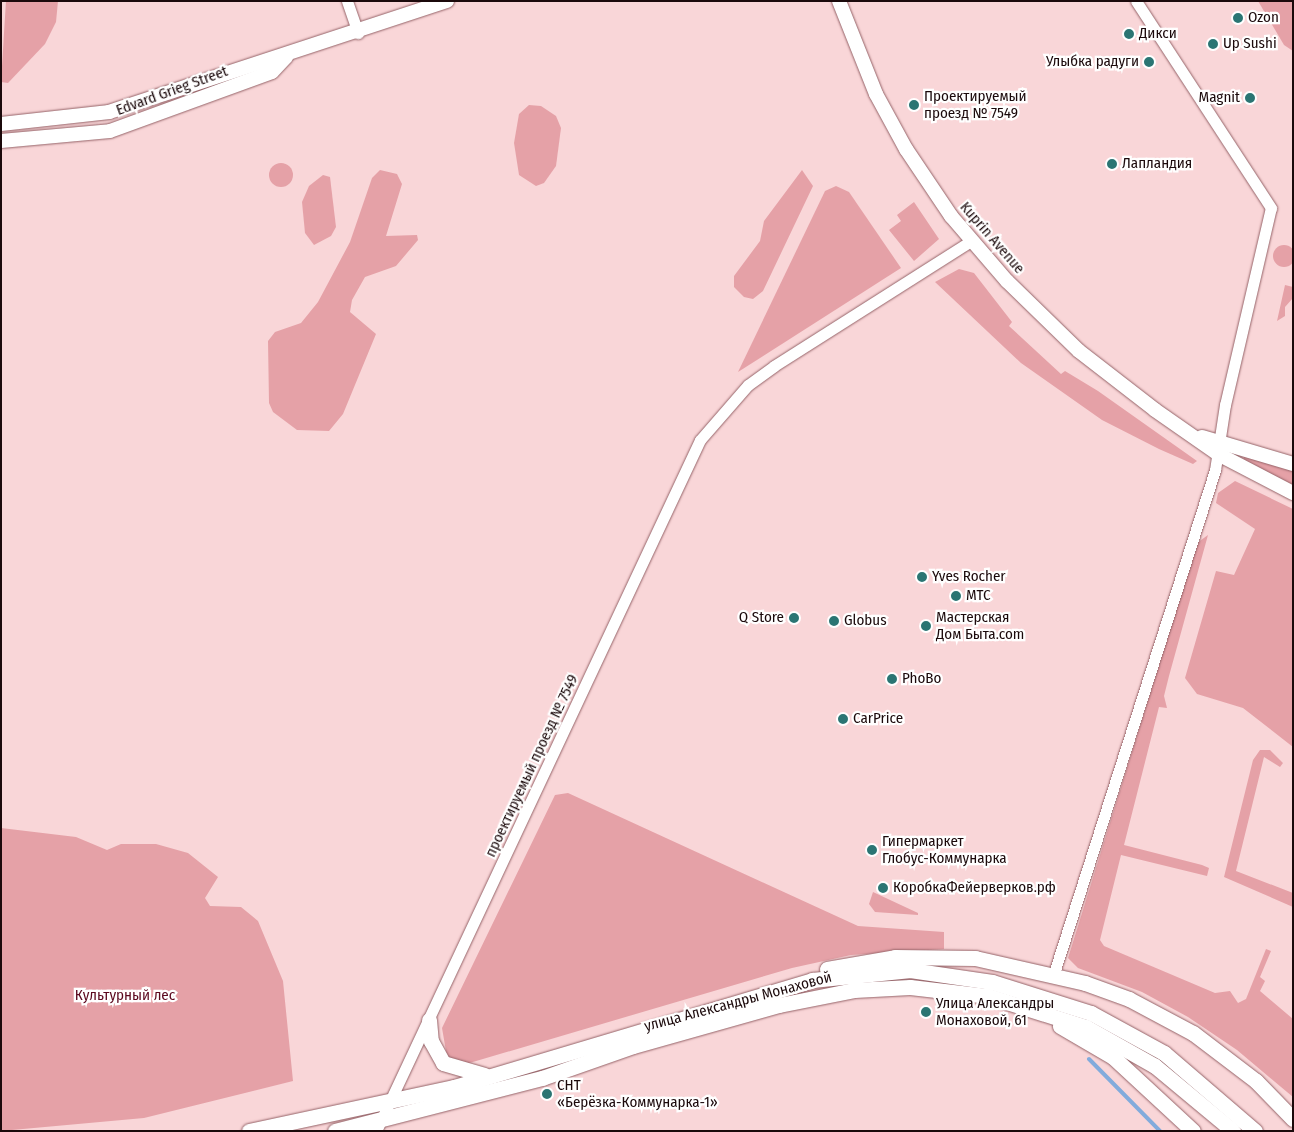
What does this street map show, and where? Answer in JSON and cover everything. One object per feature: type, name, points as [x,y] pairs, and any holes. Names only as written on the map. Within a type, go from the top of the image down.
[{"type":"main road","points":[[778,989],[851,962],[895,957],[975,958],[1054,973],[1128,999],[1193,1033],[1256,1082],[1293,1119]]},
{"type":"main road","name":"улица Александры Монаховой","points":[[249,1131],[389,1102],[488,1076],[778,989],[851,974],[910,970],[992,982],[1057,1000],[1125,1030],[1164,1053],[1255,1131]]},
{"type":"main road","name":"улица Александры Монаховой","points":[[335,1131],[378,1125],[542,1078],[684,1031],[831,994],[938,988],[1019,1005],[1118,1043],[1189,1091],[1233,1131]]},
{"type":"main road","points":[[1019,1005],[1113,1057],[1194,1131]]},
{"type":"main road","points":[[429,1020],[431,1040],[444,1063],[462,1072],[488,1076]]},
{"type":"street","points":[[347,1],[358,32]]},
{"type":"street","name":"Edvard Grieg Street","points":[[1,124],[108,112],[286,57],[447,1]]},
{"type":"street","name":"Kuprin Avenue","points":[[839,1],[888,119],[971,241],[1079,351],[1155,410],[1293,493]]},
{"type":"street","points":[[1054,973],[1218,448],[1271,208],[1136,1]]},
{"type":"street","name":"Edvard Grieg Street","points":[[1,141],[110,130],[272,72],[286,57]]},
{"type":"street","name":"проектируемый проезд № 7549","points":[[378,1125],[700,440],[748,385],[774,366],[971,241]]},
{"type":"street","name":"Kuprin Avenue","points":[[1218,448],[1293,464]]},
{"type":"green space","points":[[6,1],[58,1],[56,22],[45,44],[8,83],[1,82]]},
{"type":"green space","points":[[1258,1],[1293,1],[1293,51],[1284,45]]},
{"type":"green space","points":[[529,105],[541,106],[556,116],[561,128],[556,166],[544,183],[536,186],[519,175],[514,143],[519,114]]},
{"type":"green space","points":[[281,163],[290,166],[293,175],[290,184],[281,187],[272,184],[269,175],[272,166]]},
{"type":"green space","points":[[380,170],[397,174],[402,184],[386,236],[417,235],[418,240],[396,266],[365,277],[352,300],[350,312],[376,334],[343,414],[329,431],[297,430],[273,412],[269,403],[268,341],[275,332],[301,323],[318,302],[350,242],[372,178]]},
{"type":"green space","points":[[802,170],[813,186],[763,291],[753,299],[744,297],[734,287],[734,276],[760,241],[764,221]]},
{"type":"green space","points":[[323,175],[330,177],[336,227],[331,236],[314,245],[305,233],[302,202],[309,186]]},
{"type":"green space","points":[[836,186],[849,192],[901,268],[738,372],[825,191]]},
{"type":"green space","points":[[914,202],[939,239],[914,261],[889,230],[901,221],[897,215]]},
{"type":"green space","points":[[1284,245],[1292,248],[1295,256],[1292,264],[1284,267],[1276,264],[1273,256],[1276,248]]},
{"type":"green space","points":[[959,269],[974,273],[1012,322],[1009,326],[1061,374],[1065,371],[1098,391],[1197,461],[1193,464],[1102,420],[1021,363],[935,282]]},
{"type":"green space","points":[[1285,285],[1293,287],[1293,298],[1285,307],[1285,316],[1277,321]]},
{"type":"green space","points":[[1245,454],[1293,470],[1293,486],[1243,461]]},
{"type":"green space","points":[[1235,481],[1293,509],[1293,747],[1243,708],[1197,694],[1185,678],[1216,571],[1234,575],[1255,529],[1216,503],[1218,493]]},
{"type":"green space","points":[[1208,535],[1164,696],[1167,708],[1159,707],[1124,845],[1202,865],[1209,868],[1207,876],[1121,855],[1100,940],[1104,946],[1215,993],[1230,991],[1238,1003],[1246,999],[1266,949],[1271,951],[1260,977],[1265,981],[1260,991],[1293,1019],[1293,1097],[1237,1050],[1188,1017],[1142,992],[1078,968],[1068,958],[1197,543]]},
{"type":"green space","points":[[1260,750],[1270,750],[1283,763],[1280,767],[1264,757],[1236,871],[1293,893],[1293,907],[1224,877],[1253,760]]},
{"type":"green space","points":[[568,793],[858,926],[944,932],[944,949],[851,955],[792,968],[466,1064],[447,1057],[442,1028],[555,795]]},
{"type":"green space","name":"Культурный лес","points":[[1,828],[76,837],[107,850],[121,844],[156,844],[188,853],[218,877],[205,898],[210,906],[241,907],[258,921],[283,981],[293,1081],[144,1118],[1,1131]]},
{"type":"green space","points":[[873,892],[918,913],[918,915],[875,912],[869,904]]},
{"type":"waterway","points":[[1089,1059],[1160,1131]]},
{"type":"place","name":"Ozon","points":[[1238,18]]},
{"type":"place","name":"Дикси","points":[[1129,34]]},
{"type":"place","name":"Up Sushi","points":[[1213,44]]},
{"type":"place","name":"Улыбка радуги","points":[[1149,62]]},
{"type":"place","name":"Magnit","points":[[1250,98]]},
{"type":"place","name":"Проектируемый проезд № 7549","points":[[914,105]]},
{"type":"place","name":"Лапландия","points":[[1112,164]]},
{"type":"place","name":"Yves Rocher","points":[[922,577]]},
{"type":"place","name":"МТС","points":[[956,596]]},
{"type":"place","name":"Q Store","points":[[794,618]]},
{"type":"place","name":"Globus","points":[[834,621]]},
{"type":"place","name":"Мастерская Дом Быта.com","points":[[926,626]]},
{"type":"place","name":"PhoBo","points":[[892,679]]},
{"type":"place","name":"CarPrice","points":[[843,719]]},
{"type":"place","name":"Гипермаркет Глобус-Коммунарка","points":[[872,850]]},
{"type":"place","name":"КоробкаФейерверков.рф","points":[[883,888]]},
{"type":"place","name":"Улица Александры Монаховой, 61","points":[[926,1012]]},
{"type":"place","name":"СНТ «Берёзка-Коммунарка-1»","points":[[547,1094]]}]
